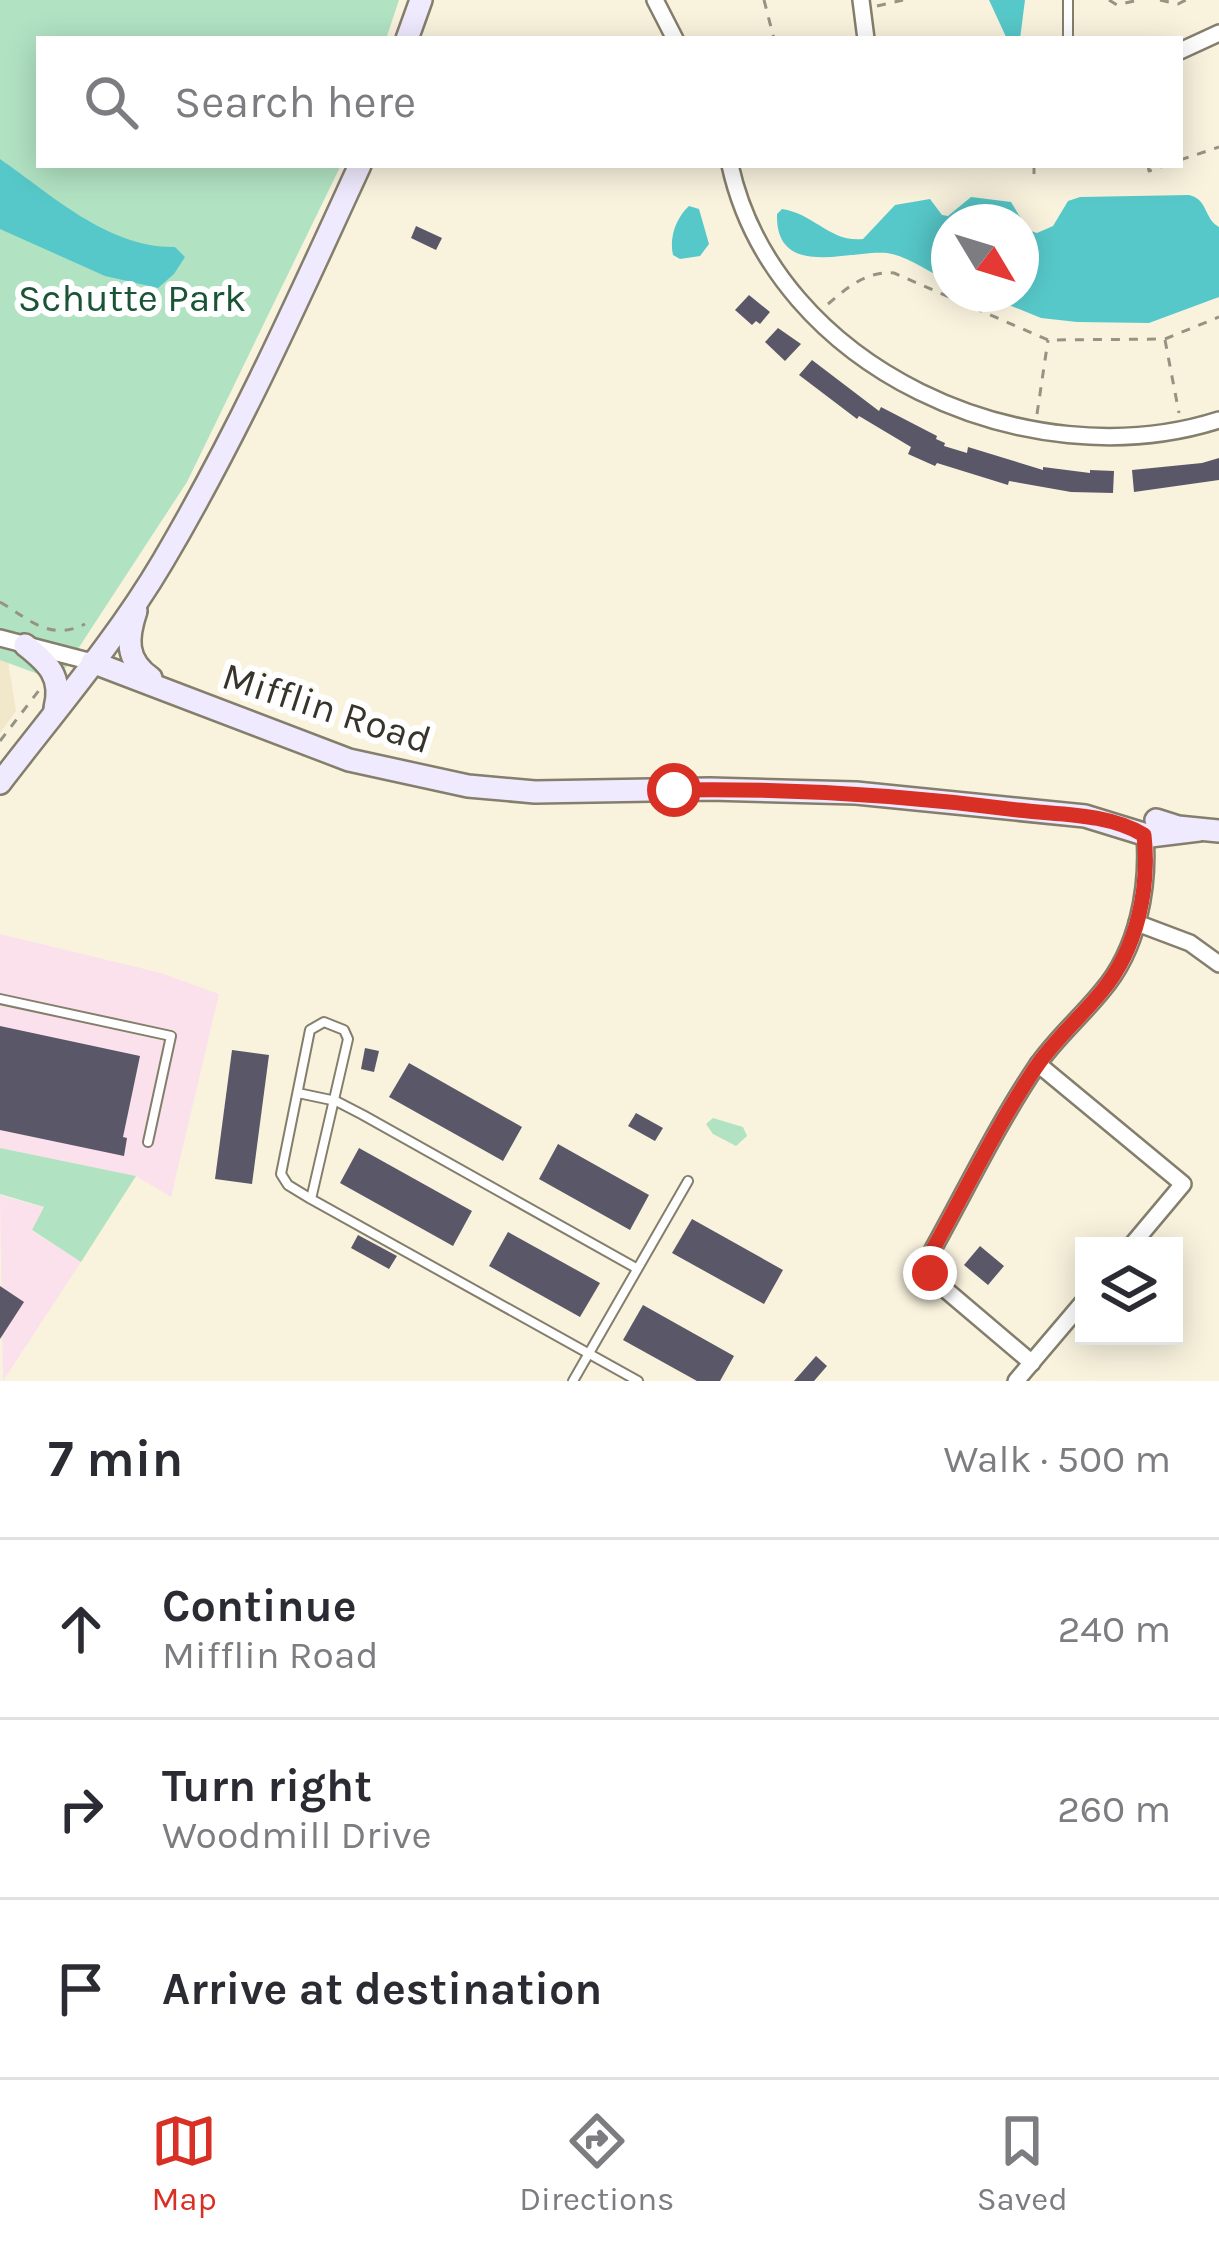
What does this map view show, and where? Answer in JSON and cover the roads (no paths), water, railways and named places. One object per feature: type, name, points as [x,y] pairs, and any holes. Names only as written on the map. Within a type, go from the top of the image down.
[{"type":"main road","points":[[408,36],[421,0]]},
{"type":"main road","points":[[0,783],[143,592],[210,476],[359,168]]},
{"type":"main road","points":[[143,592],[130,633],[131,657],[171,692]]},
{"type":"main road","points":[[25,645],[56,676],[53,714]]},
{"type":"main road","name":"Mifflin Road","points":[[92,662],[349,760],[468,786],[535,792],[810,791],[1084,816],[1149,833],[1209,831]]},
{"type":"street","points":[[655,0],[673,36]]},
{"type":"street","points":[[866,36],[869,3]]},
{"type":"street","points":[[1183,50],[1219,34]]},
{"type":"street","points":[[731,168],[751,228],[793,292],[854,348],[932,398],[1013,427],[1078,435],[1160,433],[1219,420]]},
{"type":"street","points":[[0,638],[92,662]]},
{"type":"street","points":[[1032,1363],[933,1279],[928,1264],[1038,1064],[1112,978],[1137,923],[1149,833]]},
{"type":"street","points":[[1137,923],[1190,943],[1219,964]]},
{"type":"street","points":[[1038,1064],[1183,1184],[1139,1237]]},
{"type":"street","points":[[1016,1381],[1075,1312]]},
{"type":"lane","points":[[1068,0],[1068,36]]},
{"type":"lane","points":[[0,999],[171,1036],[148,1142]]},
{"type":"lane","points":[[311,1198],[348,1039],[334,1024],[324,1022],[310,1030],[281,1174],[288,1185],[311,1198],[588,1354],[638,1381]]},
{"type":"lane","points":[[298,1093],[336,1101],[636,1268]]},
{"type":"lane","points":[[573,1381],[688,1181]]},
{"type":"water","points":[[989,0],[1025,0],[1020,36],[1006,36]]},
{"type":"water","points":[[0,159],[104,229],[150,245],[175,247],[185,257],[158,288],[105,276],[0,229]]},
{"type":"water","points":[[971,197],[1012,204],[963,204]]},
{"type":"water","points":[[1080,197],[1195,197],[1219,227],[1219,297],[1149,323],[1077,322],[1026,312],[1039,312],[1039,232],[1053,226],[1068,201]]},
{"type":"water","points":[[930,199],[934,204],[931,272],[887,253],[802,255],[788,248],[780,235],[777,214],[782,209],[841,237],[863,239],[895,205]]},
{"type":"water","points":[[689,206],[699,209],[709,244],[700,256],[680,259],[673,255],[673,235]]},
{"type":"park label","name":"Schutte Park","points":[[132,297]]}]
